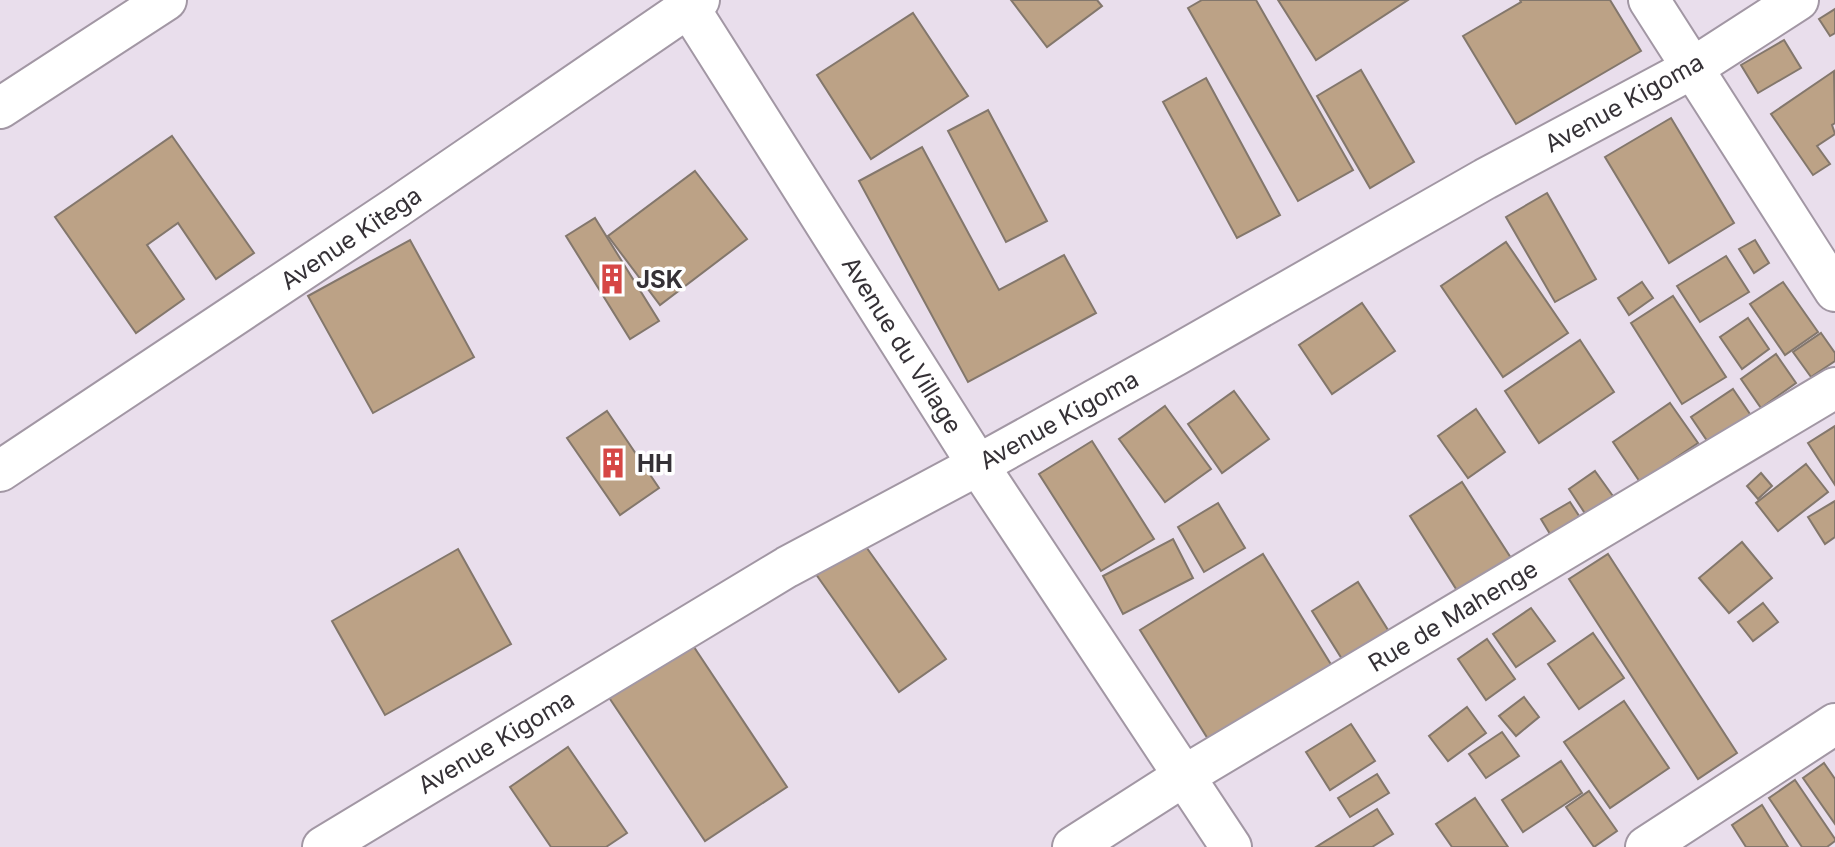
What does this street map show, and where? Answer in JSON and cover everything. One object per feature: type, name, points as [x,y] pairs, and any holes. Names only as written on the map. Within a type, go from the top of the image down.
[{"type":"street","points":[[0,108],[166,0]]},
{"type":"street","points":[[1649,0],[1835,291]]},
{"type":"street","name":"Avenue Kigoma","points":[[323,847],[787,567],[1176,355],[1485,179],[1691,69],[1798,0]]},
{"type":"street","name":"Avenue du Village","points":[[691,2],[978,465],[1231,847]]},
{"type":"street","name":"Avenue Kitega","points":[[0,471],[397,207],[691,2]]},
{"type":"street","name":"Rue de Mahenge","points":[[1073,847],[1184,776],[1835,388]]},
{"type":"street","points":[[1646,847],[1835,724]]},
{"type":"building","points":[[1011,0],[1097,0],[1102,6],[1047,47]]},
{"type":"building","points":[[1202,0],[1256,0],[1353,170],[1298,201],[1188,8]]},
{"type":"building","points":[[1278,0],[1408,0],[1316,60]]},
{"type":"building","points":[[1520,0],[1610,0],[1641,51],[1516,124],[1463,36]]},
{"type":"building","points":[[1835,9],[1835,33],[1830,36],[1819,19]]},
{"type":"building","points":[[913,13],[968,96],[871,159],[817,75]]},
{"type":"building","points":[[1784,40],[1801,68],[1758,93],[1741,65]]},
{"type":"building","points":[[1361,70],[1414,162],[1370,188],[1317,96]]},
{"type":"building","points":[[1834,71],[1835,123],[1832,125],[1835,134],[1817,146],[1830,164],[1813,175],[1771,114]]},
{"type":"building","points":[[1206,78],[1280,215],[1237,238],[1163,102]]},
{"type":"building","points":[[988,110],[1047,221],[1006,242],[948,131]]},
{"type":"building","points":[[1671,118],[1734,223],[1669,263],[1605,157]]},
{"type":"building","points":[[172,136],[254,253],[216,279],[178,223],[147,245],[184,299],[136,333],[55,217]]},
{"type":"building","points":[[922,147],[999,290],[1064,255],[1096,313],[968,382],[859,181]]},
{"type":"building","points":[[695,171],[747,239],[660,305],[608,236]]},
{"type":"building","points":[[1547,193],[1596,279],[1555,302],[1506,217]]},
{"type":"building","name":"JSK","points":[[595,218],[659,321],[630,339],[566,236]]},
{"type":"building","points":[[410,240],[474,357],[373,413],[308,296]]},
{"type":"building","points":[[1755,240],[1769,263],[1754,273],[1739,249]]},
{"type":"building","points":[[1506,242],[1568,333],[1503,377],[1441,286]]},
{"type":"building","points":[[1726,256],[1749,292],[1700,322],[1677,286]]},
{"type":"building","points":[[1642,282],[1653,298],[1629,315],[1618,298]]},
{"type":"building","points":[[1783,282],[1818,332],[1785,355],[1750,304]]},
{"type":"building","points":[[1673,296],[1726,377],[1682,404],[1631,323]]},
{"type":"building","points":[[1362,303],[1395,351],[1332,394],[1299,345]]},
{"type":"building","points":[[1748,318],[1769,349],[1742,369],[1720,337]]},
{"type":"building","points":[[1821,333],[1835,353],[1835,361],[1811,377],[1793,352]]},
{"type":"building","points":[[1580,340],[1614,392],[1539,443],[1505,391]]},
{"type":"building","points":[[1776,354],[1796,383],[1761,408],[1741,379]]},
{"type":"building","points":[[1733,389],[1754,420],[1712,448],[1691,417]]},
{"type":"building","points":[[1234,391],[1269,439],[1222,473],[1188,424]]},
{"type":"building","points":[[1670,403],[1698,443],[1640,482],[1613,442]]},
{"type":"building","points":[[1165,406],[1211,469],[1165,502],[1119,439]]},
{"type":"building","points":[[1476,409],[1505,452],[1468,478],[1438,436]]},
{"type":"building","name":"HH","points":[[607,411],[659,488],[620,515],[567,438]]},
{"type":"building","points":[[1835,426],[1835,485],[1808,443]]},
{"type":"building","points":[[1092,441],[1154,539],[1101,571],[1039,474]]},
{"type":"building","points":[[1806,464],[1828,492],[1778,531],[1756,503]]},
{"type":"building","points":[[1595,471],[1615,499],[1588,518],[1569,489]]},
{"type":"building","points":[[1761,473],[1772,486],[1758,499],[1747,486]]},
{"type":"building","points":[[1462,482],[1511,558],[1458,592],[1410,516]]},
{"type":"building","points":[[1835,501],[1835,537],[1825,544],[1808,517]]},
{"type":"building","points":[[1570,502],[1583,522],[1553,539],[1541,519]]},
{"type":"building","points":[[1218,503],[1245,548],[1204,572],[1178,527]]},
{"type":"building","points":[[859,537],[946,659],[899,692],[813,570]]},
{"type":"building","points":[[1173,539],[1193,578],[1123,614],[1103,576]]},
{"type":"building","points":[[1742,542],[1772,578],[1729,613],[1699,578]]},
{"type":"building","points":[[458,549],[511,644],[385,715],[332,621]]},
{"type":"building","points":[[1263,554],[1335,671],[1213,747],[1140,630]]},
{"type":"building","points":[[1608,554],[1737,753],[1698,779],[1569,579]]},
{"type":"building","points":[[1358,582],[1393,638],[1347,667],[1312,611]]},
{"type":"building","points":[[1763,603],[1778,622],[1753,641],[1738,622]]},
{"type":"building","points":[[1531,608],[1555,641],[1516,667],[1493,634]]},
{"type":"building","points":[[684,632],[787,787],[705,841],[602,687]]},
{"type":"building","points":[[1593,633],[1624,678],[1579,709],[1548,664]]},
{"type":"building","points":[[1487,639],[1515,679],[1486,700],[1458,659]]},
{"type":"building","points":[[1524,697],[1539,717],[1516,736],[1499,716]]},
{"type":"building","points":[[1624,701],[1669,768],[1610,808],[1564,742]]},
{"type":"building","points":[[1467,707],[1486,733],[1448,761],[1429,736]]},
{"type":"building","points":[[1351,724],[1375,761],[1330,790],[1306,752]]},
{"type":"building","points":[[1502,732],[1519,756],[1486,778],[1469,754]]},
{"type":"building","points":[[568,747],[627,833],[606,847],[551,847],[510,787]]},
{"type":"building","points":[[1561,761],[1582,793],[1523,832],[1502,800]]},
{"type":"building","points":[[1824,763],[1835,779],[1835,824],[1803,778]]},
{"type":"building","points":[[1377,774],[1389,793],[1350,817],[1338,798]]},
{"type":"building","points":[[1795,780],[1835,839],[1827,847],[1802,847],[1769,798]]},
{"type":"building","points":[[1589,791],[1617,831],[1594,847],[1566,807]]},
{"type":"building","points":[[1475,798],[1508,847],[1452,847],[1436,824]]},
{"type":"building","points":[[1762,805],[1788,847],[1746,847],[1732,825]]},
{"type":"building","points":[[1377,809],[1393,834],[1372,847],[1316,847]]},
{"type":"place","name":"JSK","points":[[612,279]]},
{"type":"place","name":"HH","points":[[613,463]]}]
